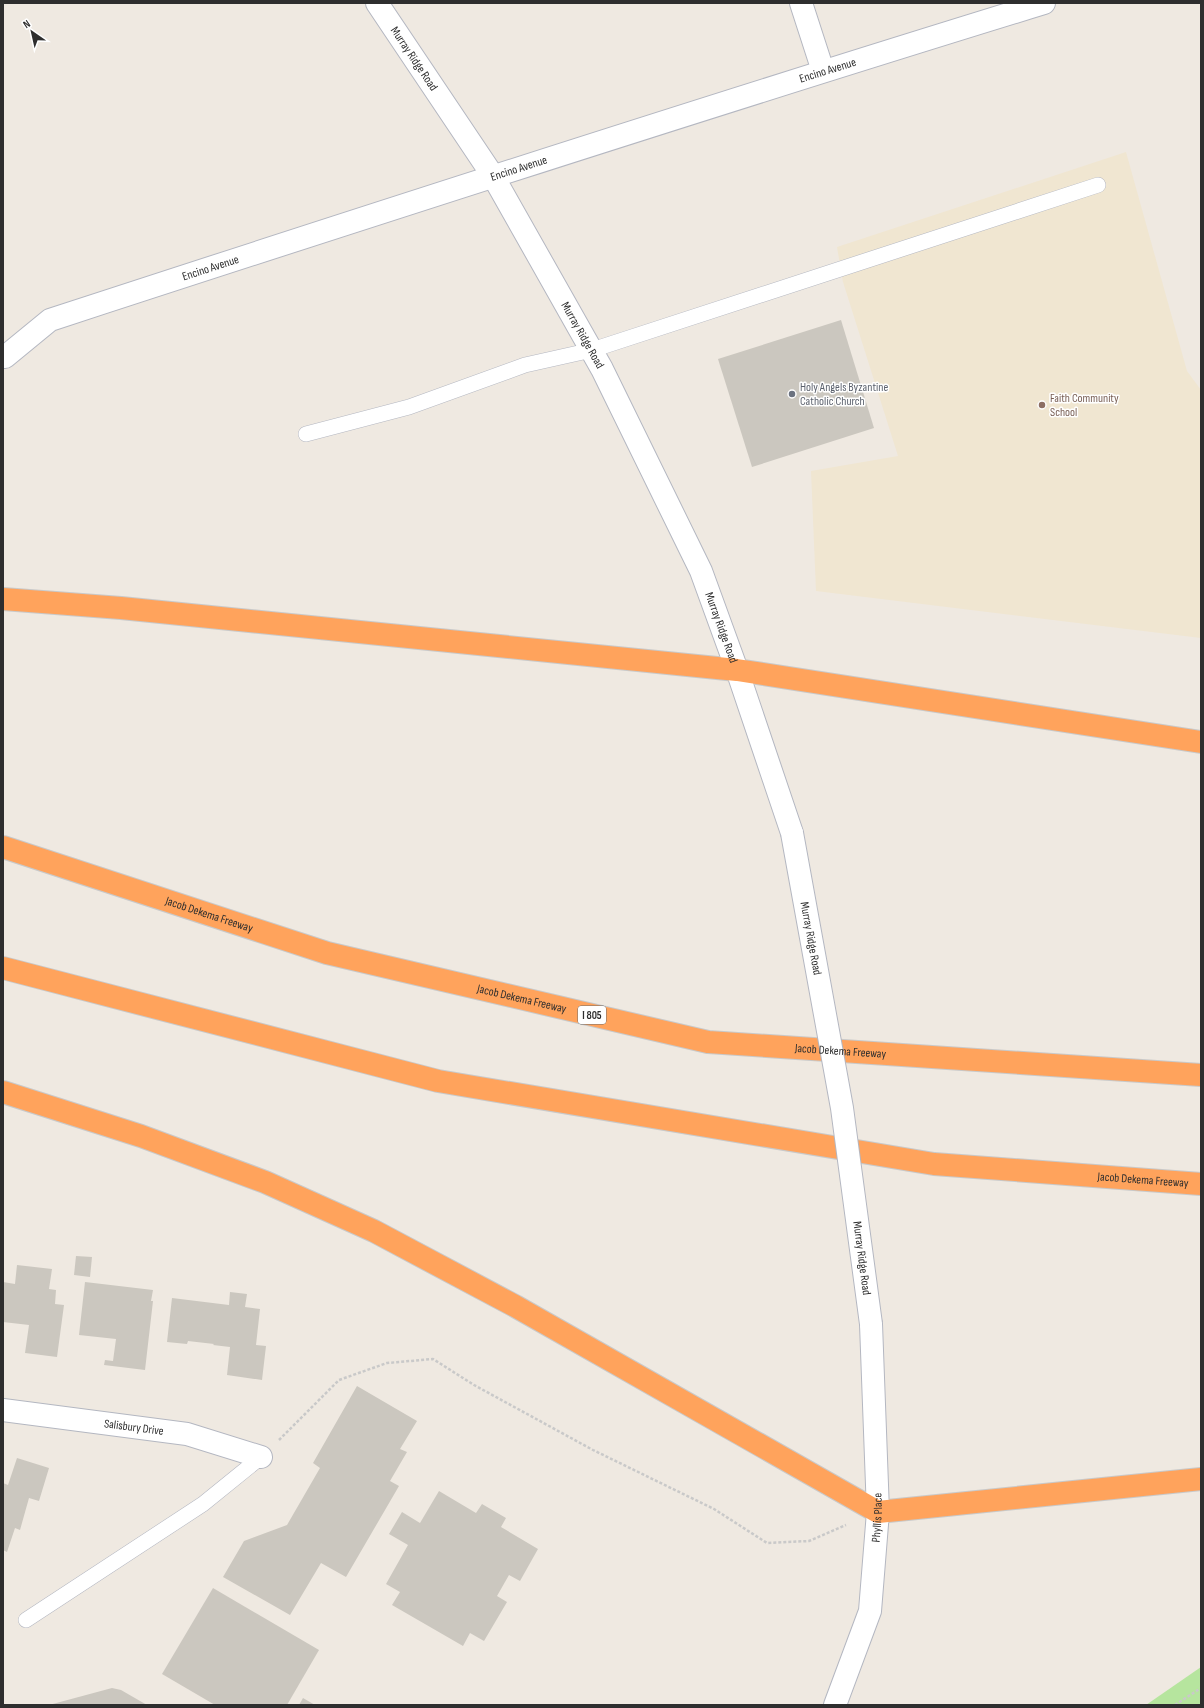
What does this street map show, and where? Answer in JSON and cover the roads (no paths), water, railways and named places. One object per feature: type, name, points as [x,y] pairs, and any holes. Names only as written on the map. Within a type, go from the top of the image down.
[{"type":"highway","points":[[3,599],[121,608],[737,670],[1201,742]]},
{"type":"highway","name":"Jacob Dekema Freeway","points":[[3,847],[327,952],[708,1042],[1201,1075]]},
{"type":"highway","name":"Jacob Dekema Freeway","points":[[3,968],[438,1081],[934,1164],[1201,1184]]},
{"type":"highway","points":[[3,1092],[140,1136],[265,1182],[374,1231],[515,1306],[878,1512],[1201,1479]]},
{"type":"street","name":"Murray Ridge Road","points":[[377,3],[492,176],[592,350],[702,571],[792,833],[842,1108],[871,1324]]},
{"type":"street","points":[[801,3],[823,71]]},
{"type":"street","name":"Encino Avenue","points":[[5,356],[50,320],[492,176],[560,156],[823,71],[1044,3]]},
{"type":"street","name":"Phyllis Place","points":[[835,1705],[870,1610],[878,1512],[871,1324]]},
{"type":"street","name":"Salisbury Drive","points":[[3,1410],[186,1434],[261,1457]]},
{"type":"lane","points":[[306,434],[409,407],[525,365],[592,350],[1098,185]]},
{"type":"lane","points":[[26,1620],[203,1504],[261,1457]]},
{"type":"place","name":"Holy Angels Byzantine Catholic Church","points":[[792,394]]},
{"type":"place","name":"Faith Community School","points":[[1042,405]]}]
